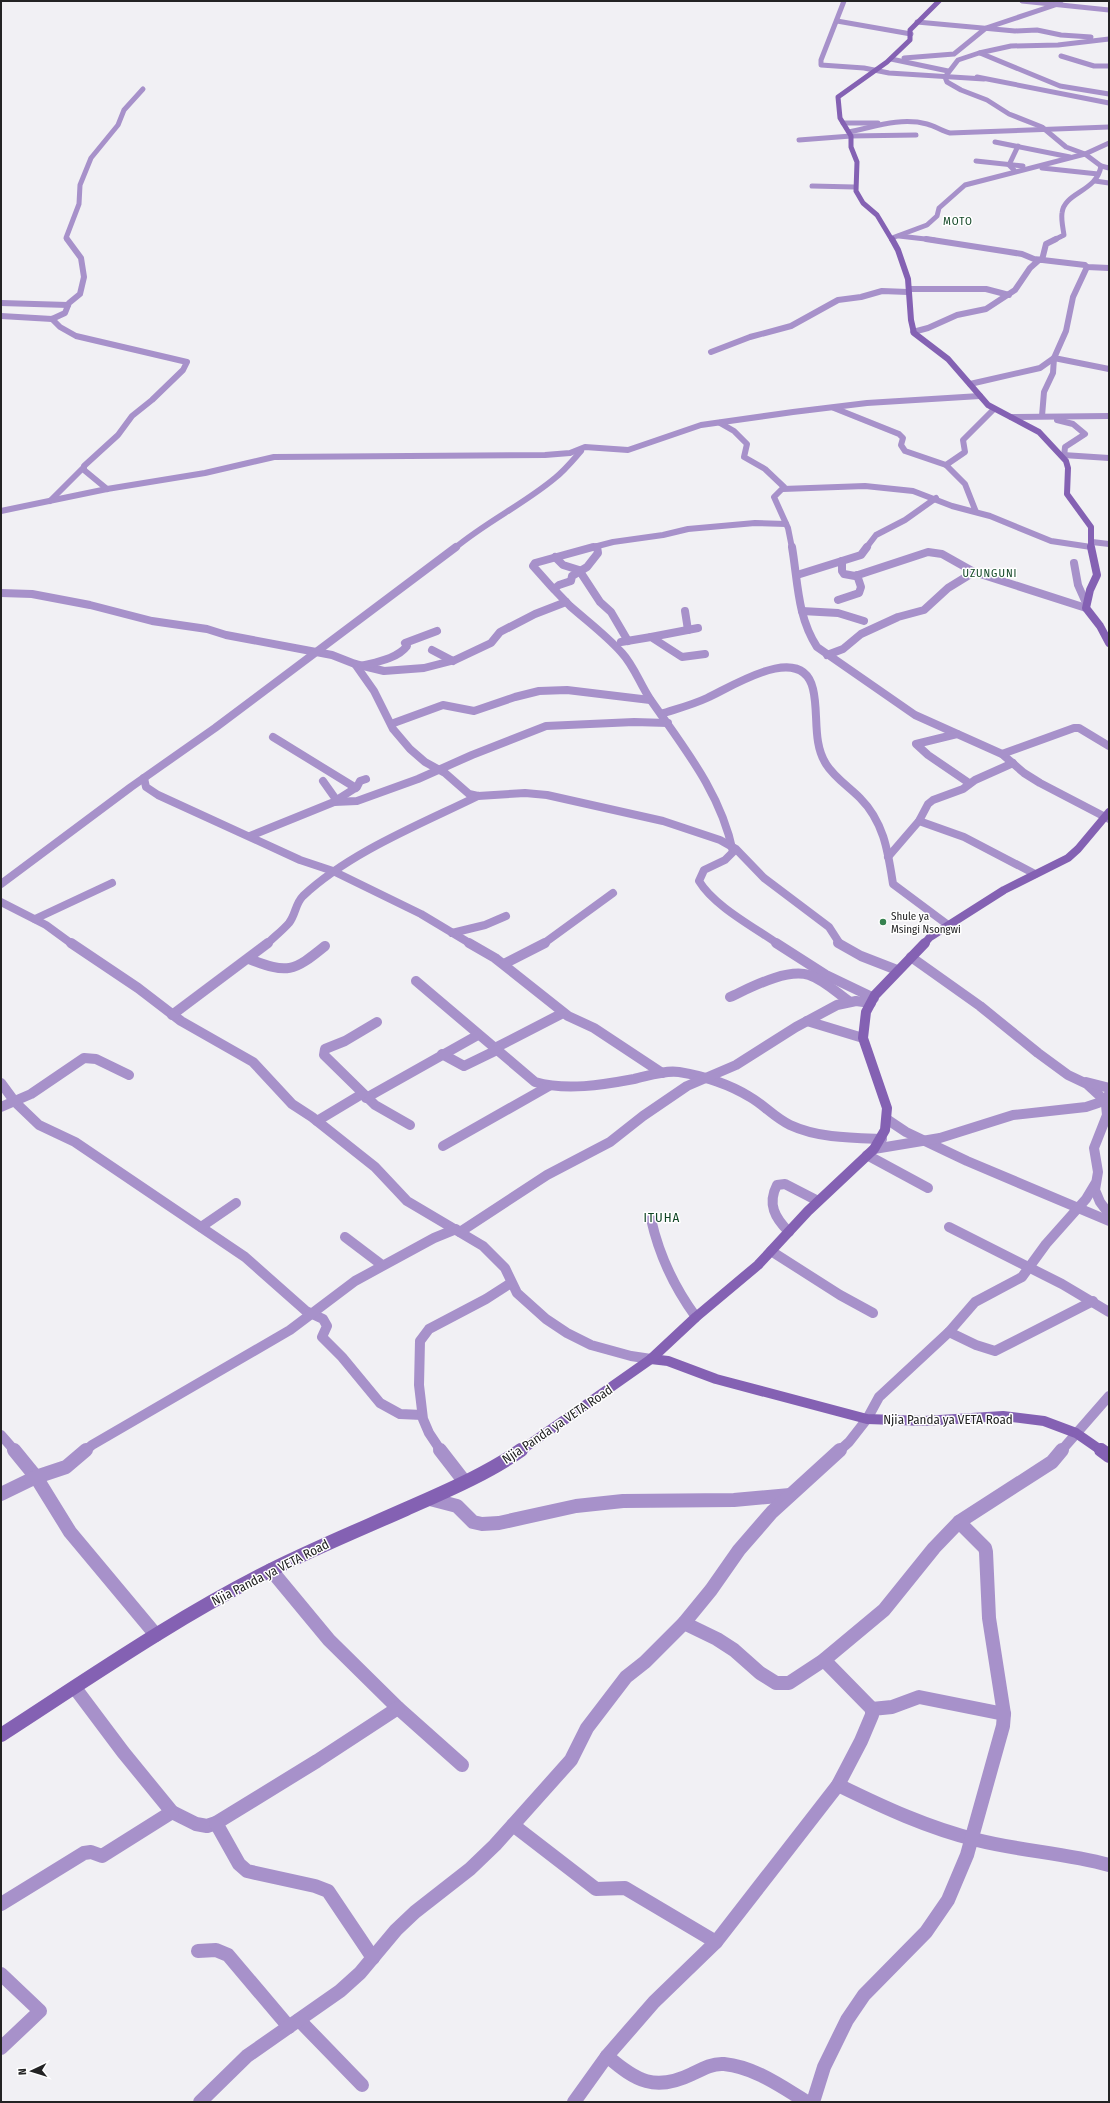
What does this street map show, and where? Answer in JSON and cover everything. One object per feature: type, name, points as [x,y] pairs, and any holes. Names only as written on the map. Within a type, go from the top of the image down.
[{"type":"street","points":[[844,1],[820,64],[874,71],[984,79]]},
{"type":"street","points":[[939,1],[910,30],[910,40],[893,59],[838,97],[837,101],[839,115],[850,134],[851,148],[857,165],[854,187],[863,203],[877,215],[892,238],[906,271],[914,332],[918,337],[940,352],[980,396],[994,409],[1039,432],[1054,450],[1064,456],[1109,458]]},
{"type":"street","points":[[1022,1],[1109,10]]},
{"type":"street","points":[[893,59],[954,54],[986,28],[1055,5],[1061,1]]},
{"type":"street","points":[[837,21],[911,34]]},
{"type":"street","points":[[917,22],[986,28],[1037,30],[1061,36],[1109,38]]},
{"type":"street","points":[[945,77],[958,60],[979,53],[1011,46],[1058,45],[1109,38]]},
{"type":"street","points":[[979,53],[1060,86],[1109,94]]},
{"type":"street","points":[[1060,56],[1098,67],[1109,66]]},
{"type":"street","points":[[893,59],[984,79],[1109,103]]},
{"type":"street","points":[[945,77],[948,82],[961,90],[984,98],[1009,114],[1046,129],[1066,147],[1085,154],[1101,166],[1109,167]]},
{"type":"street","points":[[1,316],[52,319],[66,313],[68,305],[80,294],[84,282],[81,258],[66,238],[79,204],[80,185],[94,153],[116,127],[124,110],[142,89]]},
{"type":"street","points":[[843,123],[858,120],[882,124],[922,123],[950,133],[1109,127]]},
{"type":"street","points":[[858,120],[867,129]]},
{"type":"street","points":[[850,134],[882,124]]},
{"type":"street","points":[[799,140],[850,134],[916,135]]},
{"type":"street","points":[[995,142],[1072,158]]},
{"type":"street","points":[[892,238],[933,220],[938,214],[938,209],[951,200],[961,188],[984,179],[1072,158],[1109,143]]},
{"type":"street","points":[[1009,165],[1018,146]]},
{"type":"street","points":[[976,161],[1098,174]]},
{"type":"street","points":[[1009,165],[1015,171]]},
{"type":"street","points":[[914,332],[933,326],[957,315],[982,311],[1016,290],[1030,268],[1040,260],[1046,244],[1064,235],[1062,227],[1064,219],[1061,212],[1064,205],[1095,181],[1101,166]]},
{"type":"street","points":[[1095,181],[1109,183]]},
{"type":"street","points":[[812,186],[854,187]]},
{"type":"street","points":[[899,236],[965,244],[1022,254],[1030,259],[1084,265],[1087,267],[1109,268]]},
{"type":"street","points":[[1042,416],[1044,392],[1053,373],[1054,358],[1066,331],[1073,297],[1087,267]]},
{"type":"street","points":[[710,352],[791,326],[838,300],[882,291],[945,290],[982,287],[1009,295]]},
{"type":"street","points":[[1,302],[68,305]]},
{"type":"street","points":[[50,501],[94,455],[118,435],[129,418],[183,370],[187,362],[76,336],[60,327],[52,319]]},
{"type":"street","points":[[970,384],[1040,368],[1054,358],[1109,369]]},
{"type":"street","points":[[1,510],[107,489],[205,473],[274,457],[545,455],[568,454],[585,447],[628,450],[682,431],[720,423],[867,403],[980,396]]},
{"type":"street","points":[[834,408],[899,434],[903,438],[901,446],[905,451],[946,465],[965,484],[976,512]]},
{"type":"street","points":[[946,465],[965,452],[963,440],[994,409]]},
{"type":"street","points":[[1052,416],[1055,419],[1076,425],[1085,434],[1065,448],[1064,456],[1068,468],[1067,494],[1072,503],[1090,524],[1097,575],[1090,590],[1086,605]]},
{"type":"street","points":[[1011,417],[1109,416]]},
{"type":"street","points":[[720,423],[734,431],[747,444],[744,457],[767,472],[783,486],[783,489]]},
{"type":"street","points":[[1,884],[144,778],[215,728],[315,652],[429,569],[473,533],[535,493],[556,476],[585,447]]},
{"type":"street","points":[[83,468],[86,473],[107,489]]},
{"type":"street","points":[[1,902],[35,919],[68,939],[99,963],[138,988],[172,1015],[253,1062],[292,1104],[317,1121],[384,1174],[407,1201],[479,1243],[505,1268],[517,1293],[526,1302],[567,1333],[591,1345],[613,1352],[652,1359],[696,1317],[758,1265],[818,1201],[882,1139],[888,1120],[887,1108],[864,1038],[866,1012],[872,1000],[924,942],[948,925],[1035,874],[1073,854],[1108,816],[1040,783],[1002,754],[915,715],[888,694],[827,655],[814,644],[808,633],[797,591],[797,575],[792,546],[786,524],[774,497],[783,489],[865,486],[913,491],[936,498],[952,506],[976,512],[1052,541],[1109,544]]},
{"type":"street","points":[[797,575],[861,555],[876,535],[906,520],[913,513],[936,498]]},
{"type":"street","points":[[786,524],[755,523],[695,528],[663,535],[618,541],[555,557],[535,563],[533,566],[566,602],[614,644],[635,669],[650,700],[668,723],[717,800],[727,824],[733,852],[730,858],[707,867],[702,872],[699,881],[702,887],[730,911],[786,951],[843,986],[872,1000]]},
{"type":"street","points":[[554,589],[559,584],[571,581],[572,576],[581,572],[598,555],[597,547]]},
{"type":"street","points":[[842,561],[842,571],[844,574],[856,575],[932,551],[942,554],[974,572],[1086,605]]},
{"type":"street","points":[[555,557],[563,565],[578,569],[581,572],[600,602],[611,612],[628,641]]},
{"type":"street","points":[[1074,563],[1078,585],[1086,605],[1109,643]]},
{"type":"street","points":[[827,655],[843,649],[861,634],[898,618],[924,610],[948,588],[974,572]]},
{"type":"street","points":[[838,600],[843,597],[859,593],[861,587],[856,575]]},
{"type":"street","points":[[1,593],[42,595],[90,605],[152,621],[207,629],[226,635],[338,657],[378,671],[400,671],[433,667],[453,661],[487,646],[500,632],[535,614],[566,602]]},
{"type":"street","points":[[685,611],[688,630]]},
{"type":"street","points":[[802,611],[838,613],[864,621]]},
{"type":"street","points":[[614,644],[698,628]]},
{"type":"street","points":[[358,665],[395,655],[406,649],[407,646],[405,643],[437,632]]},
{"type":"street","points":[[651,637],[682,657],[705,654]]},
{"type":"street","points":[[432,650],[453,661]]},
{"type":"street","points":[[358,665],[374,691],[391,724],[418,757],[440,769],[469,794],[478,796],[525,793],[547,795],[663,821],[709,836],[733,847],[764,878],[829,927],[837,942],[861,956],[898,970]]},
{"type":"street","points":[[661,714],[707,698],[758,674],[790,667],[799,669],[808,677],[813,687],[816,733],[826,763],[831,770],[871,810],[884,836],[888,857],[891,863],[893,884],[948,925]]},
{"type":"street","points":[[391,724],[440,706],[452,706],[468,711],[474,711],[513,697],[540,691],[575,691],[650,700]]},
{"type":"street","points":[[334,802],[357,801],[546,726],[633,722],[668,723]]},
{"type":"street","points":[[1002,754],[1074,728],[1079,728],[1109,746]]},
{"type":"street","points":[[957,734],[916,744],[928,755],[969,783]]},
{"type":"street","points":[[273,737],[356,788]]},
{"type":"street","points":[[888,857],[919,820],[925,808],[933,800],[963,789],[969,783],[1013,763]]},
{"type":"street","points":[[144,778],[146,787],[158,795],[300,860],[333,871],[421,914],[504,964],[563,1013],[604,1034],[662,1073]]},
{"type":"street","points":[[250,836],[334,802],[356,788],[360,781],[366,779]]},
{"type":"street","points":[[322,781],[333,794],[334,802]]},
{"type":"street","points":[[172,1015],[249,959],[289,923],[293,916],[295,906],[306,892],[333,871],[395,837],[478,796]]},
{"type":"street","points":[[919,820],[973,841],[1035,874]]},
{"type":"street","points":[[35,919],[112,883]]},
{"type":"street","points":[[504,964],[552,939],[578,917],[613,893]]},
{"type":"street","points":[[452,933],[491,924],[506,916]]},
{"type":"street","points":[[249,959],[280,970],[292,970],[304,964],[325,946]]},
{"type":"street","points":[[911,957],[980,1006],[1061,1070],[1080,1080],[1106,1098]]},
{"type":"street","points":[[730,997],[787,975],[800,974],[809,975],[850,1002]]},
{"type":"street","points":[[416,981],[535,1082],[549,1086],[612,1084],[662,1073],[677,1072],[704,1077],[750,1097],[792,1126],[802,1130],[841,1138],[882,1139]]},
{"type":"street","points":[[1,1494],[36,1477],[66,1466],[92,1445],[290,1330],[313,1315],[351,1285],[382,1265],[429,1240],[458,1231],[547,1176],[610,1142],[643,1116],[687,1086],[704,1077],[726,1070],[749,1058],[807,1021],[837,1005],[872,1000]]},
{"type":"street","points":[[442,1054],[459,1065],[464,1066],[563,1013]]},
{"type":"street","points":[[807,1021],[864,1038]]},
{"type":"street","points":[[377,1022],[323,1052],[324,1055],[364,1096],[381,1110],[410,1125]]},
{"type":"street","points":[[317,1121],[478,1035]]},
{"type":"street","points":[[1,1107],[15,1102],[45,1086],[86,1058],[96,1059],[129,1075]]},
{"type":"street","points":[[1080,1080],[1109,1088]]},
{"type":"street","points":[[1,1083],[15,1102],[39,1125],[75,1142],[201,1227],[258,1267],[313,1315],[326,1322],[327,1326],[322,1337],[342,1356],[380,1403],[395,1412],[422,1415]]},
{"type":"street","points":[[444,1146],[549,1086]]},
{"type":"street","points":[[870,1152],[924,1142],[1013,1115],[1080,1108],[1106,1098]]},
{"type":"street","points":[[201,2102],[246,2056],[294,2024],[340,1990],[373,1958],[396,1930],[415,1912],[470,1869],[513,1825],[571,1760],[587,1728],[626,1677],[645,1662],[684,1623],[739,1550],[772,1512],[849,1442],[867,1419],[879,1397],[949,1332],[975,1302],[987,1294],[1016,1282],[1030,1267],[1046,1244],[1078,1208],[1095,1184],[1098,1172],[1094,1148],[1107,1115],[1106,1098]]},
{"type":"street","points":[[888,1120],[901,1130],[924,1142],[1109,1221]]},
{"type":"street","points":[[870,1152],[928,1188]]},
{"type":"street","points":[[789,1232],[775,1217],[771,1208],[777,1185],[785,1184],[818,1201]]},
{"type":"street","points":[[1095,1184],[1097,1196],[1109,1214]]},
{"type":"street","points":[[201,1227],[236,1203]]},
{"type":"street","points":[[651,1218],[654,1232],[668,1271],[680,1294],[696,1317]]},
{"type":"street","points":[[950,1227],[995,1251],[1030,1267],[1093,1301],[1109,1312]]},
{"type":"street","points":[[345,1237],[382,1265]]},
{"type":"street","points":[[771,1251],[840,1295],[873,1313]]},
{"type":"street","points":[[464,1481],[429,1433],[422,1415],[419,1364],[422,1336],[441,1321],[486,1299],[511,1283]]},
{"type":"street","points":[[949,1332],[976,1345],[995,1351],[1093,1301]]},
{"type":"street","name":"Njia Panda ya VETA Road","points":[[1,1734],[156,1635],[222,1596],[271,1570],[346,1535],[430,1499],[519,1452],[652,1359],[668,1362],[716,1379],[867,1419],[924,1421],[1003,1416],[1044,1421],[1076,1433],[1109,1456]]},
{"type":"street","points":[[684,1623],[717,1639],[734,1650],[760,1673],[776,1683],[789,1683],[824,1660],[884,1610],[934,1548],[959,1522],[1052,1462],[1109,1396]]},
{"type":"street","points":[[1,1435],[36,1477],[70,1532],[156,1635]]},
{"type":"street","points":[[430,1499],[457,1506],[473,1522],[482,1524],[499,1523],[576,1506],[623,1501],[734,1500],[790,1495]]},
{"type":"street","points":[[813,2102],[824,2067],[847,2020],[864,1995],[926,1932],[937,1918],[957,1880],[972,1838],[1003,1726],[1004,1714],[988,1618],[986,1552],[985,1548],[959,1522]]},
{"type":"street","points":[[271,1570],[329,1640],[398,1708],[462,1765]]},
{"type":"street","points":[[574,2102],[607,2056],[654,2002],[716,1942],[739,1915],[838,1785],[861,1741],[872,1716],[872,1709],[824,1660]]},
{"type":"street","points":[[74,1688],[123,1752],[172,1812],[196,1824],[207,1826],[216,1823],[317,1761],[398,1708]]},
{"type":"street","points":[[872,1709],[892,1707],[919,1697],[1004,1714]]},
{"type":"street","points":[[838,1785],[875,1804],[922,1823],[972,1838],[998,1845],[1069,1855],[1109,1865]]},
{"type":"street","points":[[1,1904],[84,1853],[91,1852],[102,1856],[172,1812]]},
{"type":"street","points":[[216,1823],[239,1864],[247,1871],[315,1886],[328,1891],[373,1958]]},
{"type":"street","points":[[513,1825],[596,1889],[625,1888],[716,1942]]},
{"type":"street","points":[[198,1950],[216,1950],[228,1955],[294,2024],[362,2085]]},
{"type":"street","points":[[1,1974],[40,2011],[1,2048]]},
{"type":"street","points":[[607,2056],[632,2076],[643,2080],[660,2082],[678,2080],[715,2064],[741,2068],[772,2082],[807,2102]]},
{"type":"place","name":"Shule ya Msingi Nsongwi","points":[[883,922]]},
{"type":"district","name":"MOTO","points":[[958,221]]},
{"type":"district","name":"UZUNGUNI","points":[[990,573]]},
{"type":"district","name":"ITUHA","points":[[662,1217]]}]
